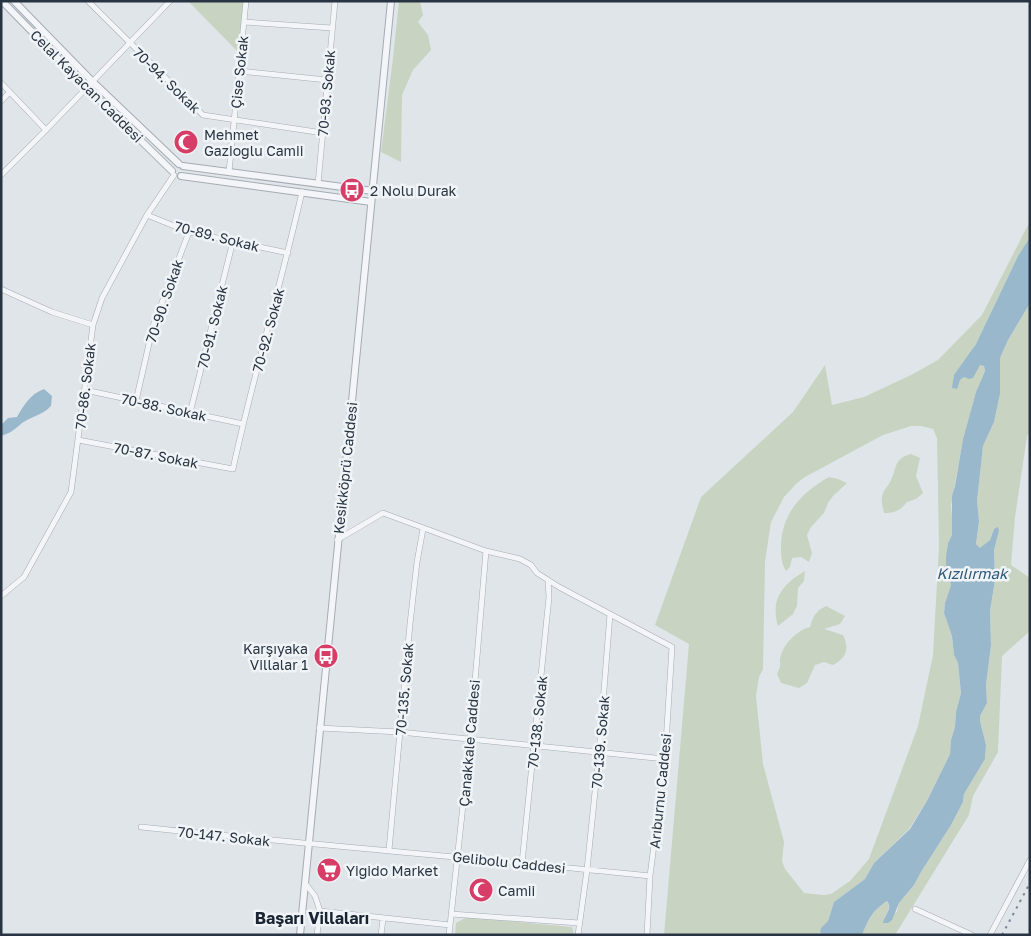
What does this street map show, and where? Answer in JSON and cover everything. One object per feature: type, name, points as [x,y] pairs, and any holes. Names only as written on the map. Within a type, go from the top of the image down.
[{"type":"street","name":"Celal Kayacan Caddesi","points":[[2,1],[176,174]]},
{"type":"street","name":"Celal Kayacan Caddesi","points":[[14,1],[93,82],[181,165]]},
{"type":"street","name":"70-94. Sokak","points":[[88,1],[203,115],[323,133]]},
{"type":"street","name":"Çise Sokak","points":[[229,172],[246,1]]},
{"type":"street","name":"70-93. Sokak","points":[[318,184],[335,1]]},
{"type":"street","name":"Kesikköprü Caddesi","points":[[300,935],[391,1]]},
{"type":"street","points":[[1,175],[88,88],[167,2]]},
{"type":"street","points":[[244,22],[332,28]]},
{"type":"street","points":[[240,71],[328,80]]},
{"type":"street","points":[[1,83],[46,130]]},
{"type":"street","points":[[1,101],[10,92]]},
{"type":"street","points":[[176,174],[173,166],[181,165],[372,191]]},
{"type":"street","points":[[176,174],[185,171],[181,165]]},
{"type":"street","points":[[176,174],[371,202]]},
{"type":"street","name":"70-86. Sokak","points":[[1,596],[24,577],[71,492],[93,325],[102,298],[147,216],[176,174]]},
{"type":"street","name":"70-92. Sokak","points":[[233,469],[302,192]]},
{"type":"street","name":"70-89. Sokak","points":[[147,216],[189,232],[288,253]]},
{"type":"street","name":"70-90. Sokak","points":[[136,401],[153,326],[189,232]]},
{"type":"street","name":"70-91. Sokak","points":[[190,413],[233,241]]},
{"type":"street","points":[[1,289],[52,312],[93,325]]},
{"type":"street","name":"70-88. Sokak","points":[[85,390],[243,424]]},
{"type":"street","name":"70-87. Sokak","points":[[78,440],[233,469]]},
{"type":"street","points":[[337,540],[383,513],[486,551],[520,559],[548,580],[610,614]]},
{"type":"street","name":"70-135. Sokak","points":[[389,850],[410,624],[423,529]]},
{"type":"street","name":"Çanakkale Caddesi","points":[[449,935],[470,740],[486,551]]},
{"type":"street","name":"70-138. Sokak","points":[[522,863],[549,597],[548,580]]},
{"type":"street","name":"Arıburnu Caddesi","points":[[610,614],[672,648],[665,759],[650,876],[647,935]]},
{"type":"street","name":"70-139. Sokak","points":[[578,935],[599,753],[610,614]]},
{"type":"street","points":[[319,728],[400,732],[665,759]]},
{"type":"street","name":"70-147. Sokak","points":[[141,828],[308,845]]},
{"type":"street","name":"Gelibolu Caddesi","points":[[308,845],[389,850],[650,876]]},
{"type":"street","points":[[990,935],[1030,860]]},
{"type":"street","points":[[304,883],[316,896],[320,911],[317,935]]},
{"type":"street","points":[[915,909],[972,935]]},
{"type":"street","points":[[320,911],[450,925]]},
{"type":"street","points":[[451,914],[580,923]]},
{"type":"street","points":[[380,935],[382,919]]},
{"type":"green space","points":[[188,1],[244,1],[239,53]]},
{"type":"green space","points":[[399,1],[420,1],[423,15],[418,22],[428,35],[431,50],[413,70],[402,95],[401,162],[381,152]]},
{"type":"green space","points":[[1030,221],[1030,237],[1018,256],[976,344],[967,358],[960,380],[980,365],[984,366],[985,371],[976,392],[963,439],[951,506],[953,526],[952,535],[948,543],[946,566],[951,585],[944,613],[952,636],[954,655],[958,663],[961,693],[956,712],[950,754],[928,799],[909,829],[874,863],[865,879],[834,902],[828,921],[820,932],[822,935],[664,935],[689,644],[655,625],[701,497],[793,412],[825,365],[832,405],[864,397],[938,360],[982,315]],"holes":[[[911,426],[933,429],[937,438],[939,546],[933,655],[918,726],[869,859],[850,881],[831,894],[804,893],[785,869],[782,861],[784,842],[763,764],[756,696],[759,677],[763,669],[765,562],[771,522],[784,497],[805,477],[883,435]]]},
{"type":"green space","points":[[1030,303],[1030,430],[1027,436],[1015,517],[1011,565],[1030,578],[1030,631],[1002,656],[998,752],[973,796],[969,815],[895,935],[862,935],[872,915],[887,901],[889,908],[884,918],[897,912],[899,903],[914,885],[951,825],[963,802],[964,794],[985,759],[986,745],[980,716],[987,703],[986,685],[991,645],[990,611],[995,580],[994,550],[999,531],[994,529],[990,540],[980,549],[976,544],[979,521],[977,501],[983,446],[994,422],[1000,394],[1000,358],[1008,340]]},
{"type":"green space","points":[[911,454],[920,458],[916,476],[923,493],[916,499],[907,502],[897,511],[884,513],[882,495],[892,479],[898,462]]},
{"type":"green space","points":[[829,477],[847,483],[833,496],[824,513],[811,527],[807,535],[812,553],[809,562],[801,557],[792,558],[790,567],[786,571],[781,556],[782,534],[785,523],[802,497],[810,489]]},
{"type":"green space","points":[[805,571],[804,581],[798,588],[797,606],[793,614],[778,626],[776,608],[780,593],[790,581]]},
{"type":"green space","points":[[826,606],[845,616],[840,624],[824,629],[843,635],[846,653],[833,665],[824,662],[815,665],[807,683],[799,688],[781,683],[777,674],[780,668],[781,655],[786,646],[797,634],[810,627],[815,614]]},
{"type":"green space","points":[[467,917],[572,927],[574,935],[455,935],[456,923]]},
{"type":"water","name":"Kızılırmak","points":[[1030,237],[1030,303],[1008,340],[1000,358],[1000,394],[994,422],[983,446],[977,501],[979,521],[976,544],[980,548],[990,540],[994,529],[998,527],[999,531],[994,550],[995,580],[990,611],[991,645],[986,685],[987,703],[980,716],[986,745],[985,759],[964,794],[963,802],[951,825],[914,885],[899,903],[892,920],[888,923],[883,923],[889,909],[887,901],[872,915],[862,935],[822,935],[820,932],[821,928],[828,921],[834,902],[865,879],[874,863],[910,829],[928,799],[950,754],[956,712],[961,693],[958,663],[954,655],[952,636],[944,613],[951,585],[946,566],[946,557],[948,543],[952,535],[952,496],[963,439],[976,392],[985,371],[984,366],[980,365],[973,378],[964,377],[960,380],[957,389],[952,388],[954,375],[976,344],[1018,256]]},
{"type":"water","points":[[44,389],[52,396],[51,406],[1,436],[1,425],[8,418],[17,417],[31,397]]},
{"type":"railway","points":[[1002,935],[1030,883]]},
{"type":"place","name":"Mehmet Gazioğlu Camii","points":[[186,142]]},
{"type":"place","name":"2 Nolu Durak","points":[[352,190]]},
{"type":"place","name":"Karşıyaka Villalar 1","points":[[326,656]]},
{"type":"place","name":"Yiğido Market","points":[[329,870]]},
{"type":"place","name":"Camii","points":[[481,890]]},
{"type":"district","name":"Başarı Villaları","points":[[312,918]]}]
